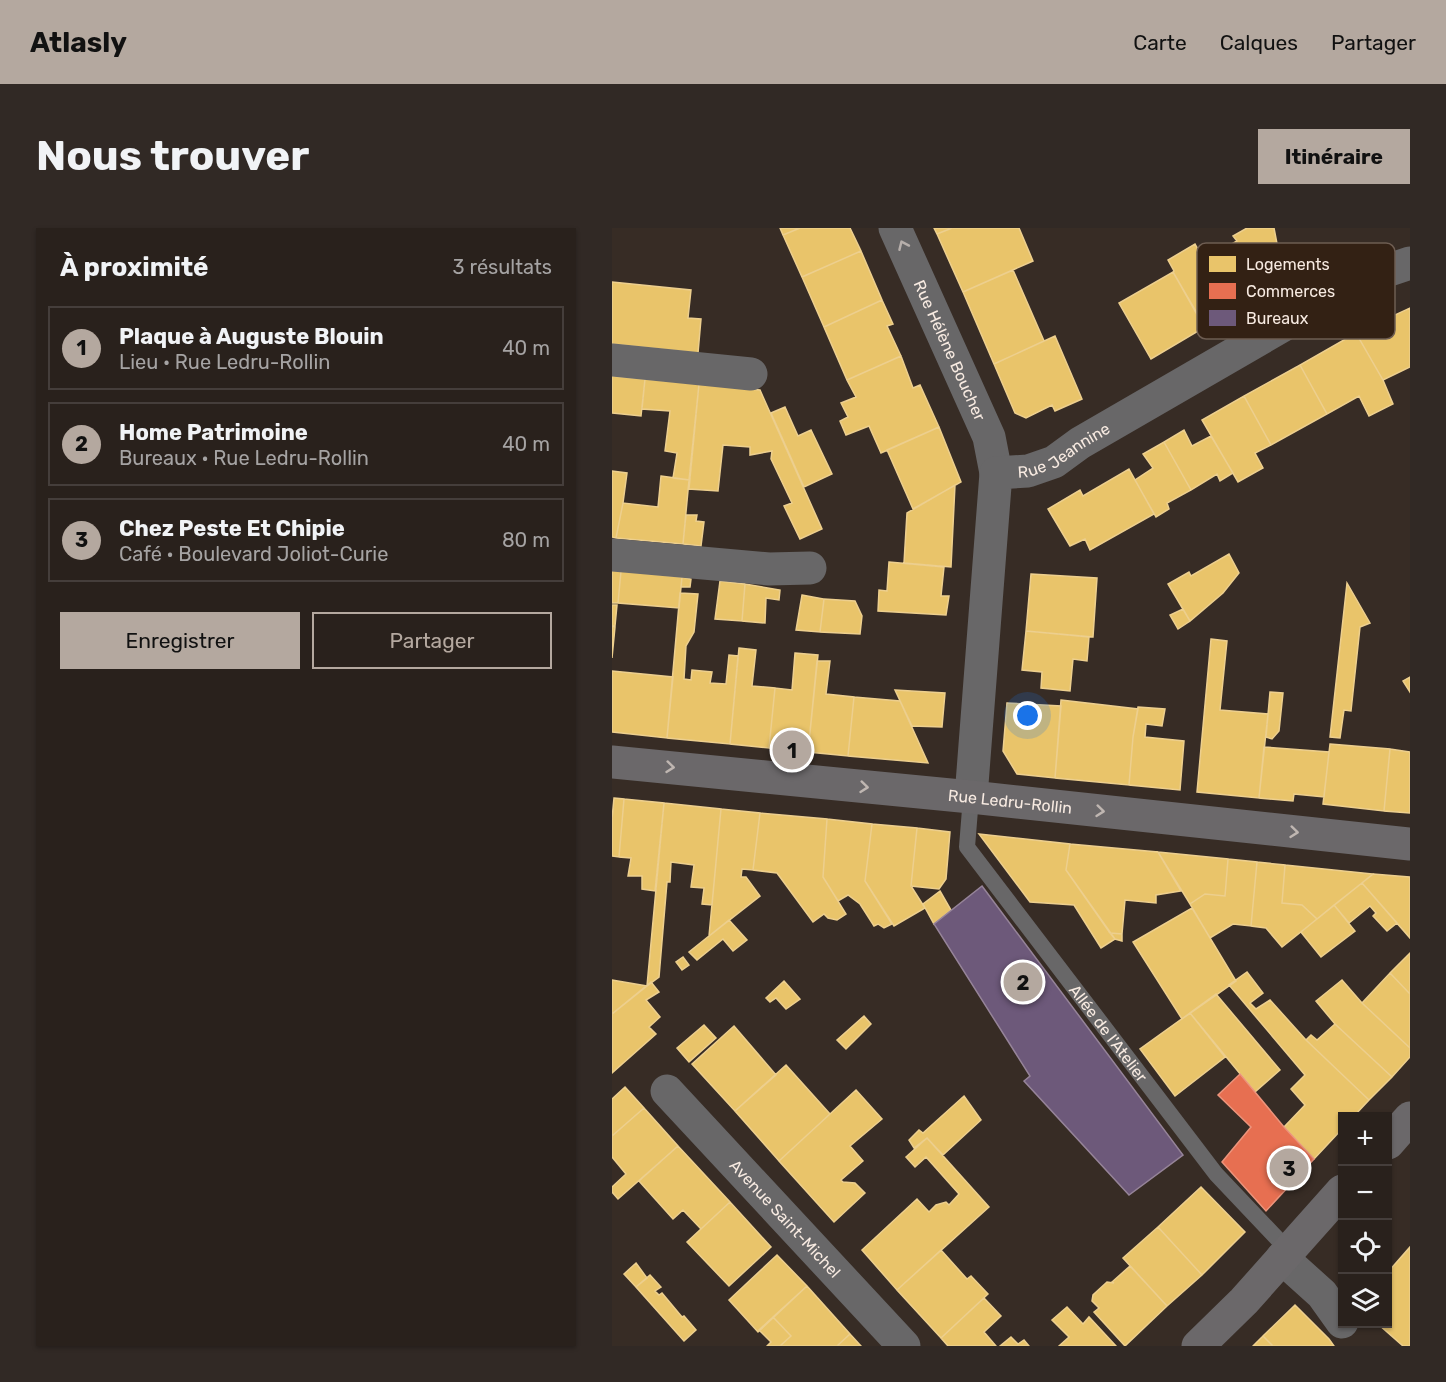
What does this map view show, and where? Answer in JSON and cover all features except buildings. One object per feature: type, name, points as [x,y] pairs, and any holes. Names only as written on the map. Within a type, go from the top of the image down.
[{"type":"main road","name":"Rue Ledru-Rollin","points":[[612,762],[971,797],[1410,844]]},
{"type":"main road","points":[[1392,1138],[1410,1118]]},
{"type":"main road","points":[[1198,1346],[1244,1301],[1338,1195]]},
{"type":"street","name":"Rue Hélène Boucher","points":[[895,228],[989,437],[996,473]]},
{"type":"street","name":"Rue Jeannine","points":[[1395,268],[1410,263]]},
{"type":"street","name":"Rue Jeannine","points":[[971,797],[996,473],[1028,471],[1054,462],[1080,442],[1259,339]]},
{"type":"street","points":[[612,360],[751,374]]},
{"type":"street","points":[[612,555],[769,569],[810,568]]},
{"type":"street","name":"Avenue Saint-Michel","points":[[667,1091],[904,1346]]},
{"type":"street","points":[[1285,1254],[1322,1294],[1338,1316]]},
{"type":"street","points":[[1346,1328],[1358,1346]]},
{"type":"lane","name":"Allée de l'Atelier","points":[[971,797],[967,847],[1216,1174],[1285,1254]]},
{"type":"place","name":"Plaque à Auguste Blouin","points":[[792,750]]},
{"type":"place","name":"Home Patrimoine","points":[[1023,982]]},
{"type":"place","name":"Chez Peste Et Chipie","points":[[1289,1168]]}]
